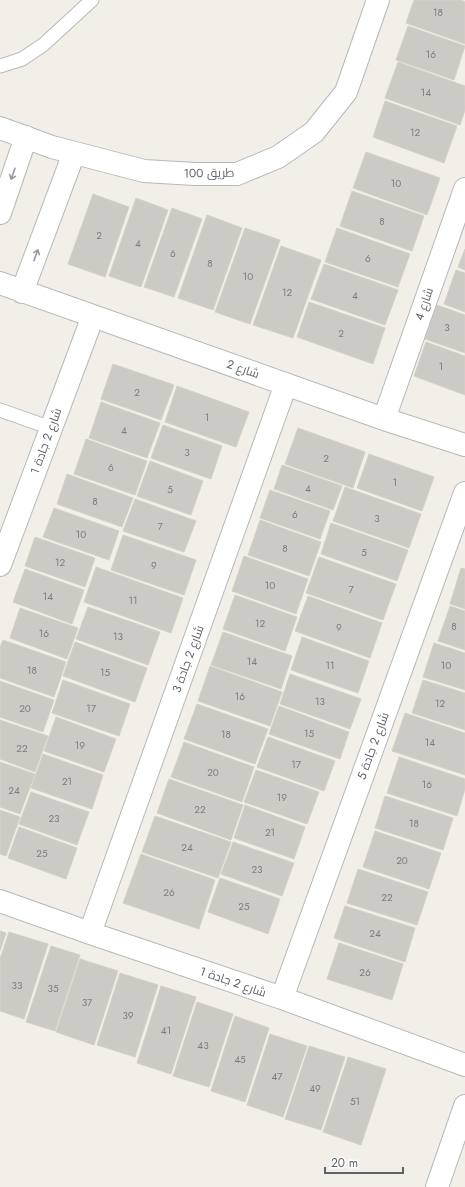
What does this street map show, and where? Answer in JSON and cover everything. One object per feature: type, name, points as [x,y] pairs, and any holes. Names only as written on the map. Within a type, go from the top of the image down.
[{"type":"street","name":"طريق 100","points":[[0,128],[52,147],[144,171],[195,174],[237,174],[278,157],[314,132],[346,92],[378,0]]},
{"type":"street","points":[[0,212],[26,137]]},
{"type":"street","points":[[22,292],[74,153]]},
{"type":"street","name":"شارع 4","points":[[384,419],[465,189]]},
{"type":"street","name":"شارع 2","points":[[0,283],[384,419],[465,445]]},
{"type":"street","name":"شارع 2 جادة 1","points":[[0,565],[93,316]]},
{"type":"street","name":"شارع 2 جادة 3","points":[[90,934],[286,384]]},
{"type":"street","name":"شارع 2 جادة 5","points":[[282,998],[465,493]]},
{"type":"street","name":"شارع 2 جادة 1","points":[[0,901],[90,934],[282,998],[465,1065]]},
{"type":"street","points":[[437,1187],[465,1106]]},
{"type":"lane","points":[[0,66],[22,59],[43,45],[92,0]]},
{"type":"lane","points":[[0,410],[51,428]]},
{"type":"building","points":[[414,0],[461,0],[465,2],[465,44],[406,23]]},
{"type":"building","points":[[408,26],[465,46],[454,80],[396,60]]},
{"type":"building","points":[[398,62],[465,86],[465,110],[460,125],[385,98]]},
{"type":"building","points":[[385,101],[457,126],[444,163],[373,137]]},
{"type":"building","points":[[366,152],[440,178],[427,215],[353,188]]},
{"type":"building","points":[[352,191],[424,216],[412,251],[340,226]]},
{"type":"building","points":[[93,194],[129,207],[105,277],[68,264]]},
{"type":"building","points":[[136,198],[168,210],[141,287],[109,276]]},
{"type":"building","points":[[172,208],[202,219],[174,297],[144,287]]},
{"type":"building","points":[[207,215],[242,228],[213,310],[178,298]]},
{"type":"building","points":[[245,228],[280,240],[250,324],[215,312]]},
{"type":"building","points":[[337,228],[410,254],[398,287],[325,262]]},
{"type":"building","points":[[281,246],[321,260],[293,338],[253,325]]},
{"type":"building","points":[[465,249],[465,270],[458,267]]},
{"type":"building","points":[[324,264],[398,290],[385,325],[311,299]]},
{"type":"building","points":[[456,270],[465,273],[465,312],[444,304]]},
{"type":"building","points":[[309,302],[385,328],[373,364],[297,337]]},
{"type":"building","points":[[437,305],[465,315],[465,353],[425,339]]},
{"type":"building","points":[[426,342],[465,356],[465,395],[414,376]]},
{"type":"building","points":[[113,364],[174,385],[161,420],[101,399]]},
{"type":"building","points":[[177,386],[249,412],[236,447],[165,422]]},
{"type":"building","points":[[101,402],[160,423],[147,458],[89,438]]},
{"type":"building","points":[[163,425],[222,446],[211,479],[151,458]]},
{"type":"building","points":[[298,428],[365,452],[353,488],[285,464]]},
{"type":"building","points":[[86,439],[147,461],[135,495],[74,474]]},
{"type":"building","points":[[369,454],[434,477],[422,511],[357,488]]},
{"type":"building","points":[[150,461],[203,481],[191,515],[137,496]]},
{"type":"building","points":[[282,465],[342,486],[333,510],[274,489]]},
{"type":"building","points":[[67,474],[133,498],[122,527],[57,504]]},
{"type":"building","points":[[345,487],[421,514],[409,548],[333,521]]},
{"type":"building","points":[[270,490],[330,511],[320,539],[260,518]]},
{"type":"building","points":[[135,499],[196,521],[184,552],[123,531]]},
{"type":"building","points":[[54,508],[119,531],[109,560],[43,537]]},
{"type":"building","points":[[260,520],[321,542],[309,576],[248,555]]},
{"type":"building","points":[[331,523],[408,550],[397,581],[321,554]]},
{"type":"building","points":[[123,535],[196,560],[184,595],[111,570]]},
{"type":"building","points":[[35,537],[95,558],[85,587],[25,566]]},
{"type":"building","points":[[244,556],[308,579],[296,614],[232,591]]},
{"type":"building","points":[[319,557],[396,584],[383,620],[306,593]]},
{"type":"building","points":[[96,567],[183,598],[171,633],[84,602]]},
{"type":"building","points":[[461,568],[465,569],[465,609],[450,604]]},
{"type":"building","points":[[25,569],[84,590],[72,624],[13,602]]},
{"type":"building","points":[[235,595],[297,617],[285,651],[223,629]]},
{"type":"building","points":[[308,596],[382,623],[370,658],[295,631]]},
{"type":"building","points":[[450,606],[465,611],[465,650],[438,641]]},
{"type":"building","points":[[88,607],[160,632],[148,665],[76,639]]},
{"type":"building","points":[[20,608],[78,628],[67,659],[10,638]]},
{"type":"building","points":[[223,632],[292,656],[281,689],[211,665]]},
{"type":"building","points":[[302,637],[369,661],[358,693],[291,670]]},
{"type":"building","points":[[3,640],[66,662],[54,697],[0,678],[0,647]]},
{"type":"building","points":[[75,642],[147,668],[135,702],[63,676]]},
{"type":"building","points":[[434,643],[465,653],[465,690],[423,677]]},
{"type":"building","points":[[210,666],[282,692],[270,726],[198,701]]},
{"type":"building","points":[[290,674],[361,699],[350,729],[280,704]]},
{"type":"building","points":[[63,680],[130,704],[119,736],[52,713]]},
{"type":"building","points":[[423,680],[465,693],[465,730],[412,713]]},
{"type":"building","points":[[0,681],[54,700],[43,732],[0,717]]},
{"type":"building","points":[[197,704],[268,729],[255,764],[184,739]]},
{"type":"building","points":[[279,706],[349,732],[340,759],[269,734]]},
{"type":"building","points":[[405,713],[465,733],[465,775],[392,751]]},
{"type":"building","points":[[56,717],[116,739],[104,772],[44,751]]},
{"type":"building","points":[[0,720],[48,736],[35,772],[0,759]]},
{"type":"building","points":[[268,737],[335,761],[324,791],[257,767]]},
{"type":"building","points":[[184,742],[254,767],[242,802],[171,777]]},
{"type":"building","points":[[43,754],[103,775],[92,809],[31,788]]},
{"type":"building","points":[[399,757],[465,779],[465,789],[457,816],[387,793]]},
{"type":"building","points":[[0,762],[35,774],[20,814],[0,807]]},
{"type":"building","points":[[256,770],[319,792],[307,824],[244,802]]},
{"type":"building","points":[[169,779],[243,805],[231,840],[157,813]]},
{"type":"building","points":[[31,792],[89,812],[77,845],[19,824]]},
{"type":"building","points":[[385,796],[453,818],[443,850],[375,828]]},
{"type":"building","points":[[245,805],[305,827],[294,859],[234,838]]},
{"type":"building","points":[[0,810],[20,817],[6,856],[0,854]]},
{"type":"building","points":[[155,816],[231,842],[218,878],[142,852]]},
{"type":"building","points":[[19,827],[77,848],[66,879],[8,858]]},
{"type":"building","points":[[375,831],[441,853],[429,889],[363,867]]},
{"type":"building","points":[[233,842],[294,863],[282,896],[221,874]]},
{"type":"building","points":[[141,854],[215,880],[199,929],[123,903]]},
{"type":"building","points":[[358,869],[428,892],[417,925],[347,903]]},
{"type":"building","points":[[220,878],[280,899],[268,934],[208,912]]},
{"type":"building","points":[[345,906],[415,928],[405,962],[334,938]]},
{"type":"building","points":[[0,931],[6,933],[0,951]]},
{"type":"building","points":[[9,932],[48,944],[24,1019],[0,1011],[0,959]]},
{"type":"building","points":[[339,943],[403,964],[392,1000],[327,979]]},
{"type":"building","points":[[51,946],[80,955],[55,1031],[26,1022]]},
{"type":"building","points":[[80,959],[118,971],[94,1045],[56,1032]]},
{"type":"building","points":[[120,973],[158,985],[135,1057],[97,1045]]},
{"type":"building","points":[[161,986],[196,997],[171,1074],[137,1063]]},
{"type":"building","points":[[197,1002],[233,1014],[209,1087],[173,1076]]},
{"type":"building","points":[[235,1016],[269,1028],[245,1102],[211,1091]]},
{"type":"building","points":[[270,1034],[307,1046],[283,1117],[247,1105]]},
{"type":"building","points":[[309,1046],[345,1057],[321,1130],[285,1119]]},
{"type":"building","points":[[348,1057],[386,1069],[361,1145],[323,1132]]}]
